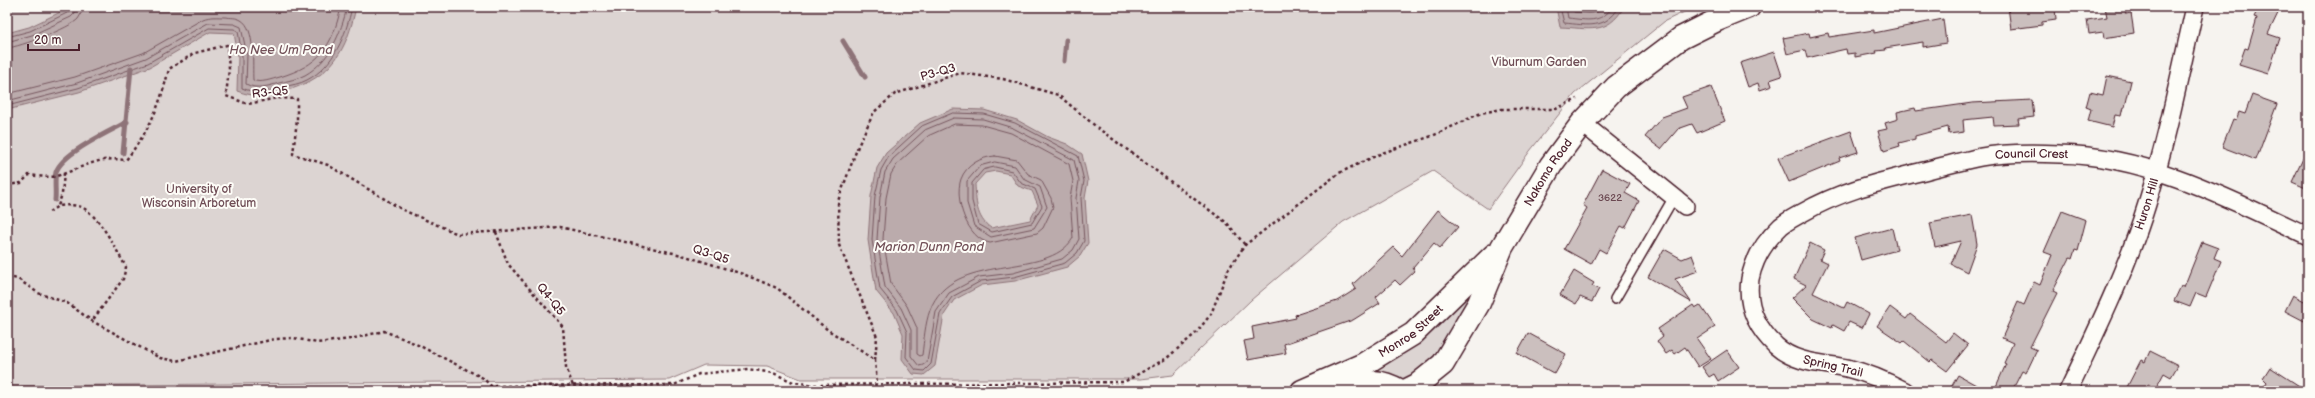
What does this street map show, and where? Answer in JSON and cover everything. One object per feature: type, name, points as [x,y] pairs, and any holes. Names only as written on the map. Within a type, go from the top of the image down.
[{"type":"main road","name":"Nakoma Road","points":[[1405,391],[1417,385],[1443,364],[1479,303],[1502,247],[1551,165],[1582,123],[1616,87],[1681,38],[1717,20],[1749,7]]},
{"type":"main road","name":"Monroe Street","points":[[1302,391],[1364,364],[1413,334],[1502,247]]},
{"type":"main road","points":[[1436,391],[1443,364]]},
{"type":"main road","points":[[1333,391],[1374,381],[1385,382],[1401,391]]},
{"type":"street","name":"Huron Hill","points":[[2068,391],[2112,296],[2144,211],[2156,170],[2195,7]]},
{"type":"street","points":[[1582,123],[1679,202]]},
{"type":"street","name":"Council Crest","points":[[1762,246],[1782,225],[1816,205],[1858,187],[1983,157],[2061,154],[2118,160],[2156,170],[2206,190],[2308,236]]},
{"type":"street","name":"Spring Trail","points":[[1762,246],[1752,271],[1748,293],[1757,323],[1767,336],[1779,348],[1793,357],[1867,374],[1905,391]]},
{"type":"lane","points":[[1615,299],[1679,202]]},
{"type":"path","name":"R3-Q5","points":[[64,173],[76,167],[112,158],[126,160],[147,132],[161,100],[169,69],[195,53],[227,45],[229,69],[226,96],[248,104],[277,98],[297,99],[293,154],[328,165],[403,210],[458,234],[495,232]]},
{"type":"path","name":"P3-Q3","points":[[875,360],[877,337],[839,245],[838,201],[858,146],[874,112],[895,94],[960,73],[1002,79],[1058,94],[1099,128],[1227,223],[1245,245]]},
{"type":"path","points":[[7,276],[18,279],[38,293],[67,303],[92,321],[160,358],[176,361],[275,339],[294,338],[317,343],[351,339],[384,331],[414,343],[483,378],[491,386],[674,385],[699,374],[748,369],[773,373],[793,382],[815,385],[1124,382],[1167,358],[1196,333],[1211,314],[1228,270],[1245,245],[1339,173],[1382,153],[1432,136],[1481,113],[1502,109],[1556,109]]},
{"type":"path","points":[[7,185],[21,183],[29,176],[56,176],[64,173],[62,194],[58,206]]},
{"type":"path","points":[[49,212],[58,206],[68,205],[84,209],[100,226],[126,268],[123,279],[92,321]]},
{"type":"path","name":"Q3-Q5","points":[[495,232],[560,227],[682,254],[744,274],[777,288],[828,330],[875,360]]},
{"type":"path","name":"Q4-Q5","points":[[495,232],[508,264],[563,327],[566,367],[573,386]]},
{"type":"path","points":[[875,360],[877,384]]},
{"type":"green space","name":"University of Wisconsin Arboretum","points":[[7,7],[1695,7],[1665,21],[1575,94],[1530,151],[1488,209],[1433,171],[1343,222],[1251,300],[1173,375],[1141,379],[801,379],[767,366],[704,365],[669,380],[7,386]]},
{"type":"green space","points":[[1478,286],[1447,337],[1433,356],[1427,363],[1402,382],[1324,386]]},
{"type":"water","name":"Ho Nee Um Pond","points":[[71,7],[356,7],[348,36],[335,60],[316,78],[281,92],[269,95],[250,95],[237,91],[238,56],[234,33],[210,32],[150,67],[79,92],[7,110],[7,33],[29,27]]},
{"type":"water","points":[[1556,7],[1624,7],[1618,16],[1611,22],[1604,26],[1588,29],[1560,27]]},
{"type":"water","name":"Marion Dunn Pond","points":[[953,109],[984,110],[1017,120],[1048,137],[1067,144],[1082,154],[1088,181],[1085,198],[1088,243],[1080,256],[1067,267],[1015,281],[982,285],[954,300],[944,315],[935,366],[924,375],[913,374],[902,359],[903,334],[894,313],[876,291],[868,240],[871,196],[877,168],[886,153],[920,123]],"holes":[[[996,171],[1010,174],[1018,186],[1032,191],[1038,205],[1030,220],[991,228],[982,219],[978,209],[975,184],[985,173]]]},
{"type":"building","points":[[2008,7],[2055,7],[2056,20],[2042,22],[2042,25],[2011,29]]},
{"type":"building","points":[[2105,7],[2125,7],[2126,14],[2131,13],[2134,33],[2104,38],[2103,32],[2089,34],[2087,20],[2107,17]]},
{"type":"building","points":[[2259,7],[2281,7],[2268,34],[2280,38],[2268,74],[2239,65],[2245,48],[2248,49],[2257,18],[2254,17]]},
{"type":"building","points":[[1943,19],[1946,43],[1923,47],[1923,42],[1885,48],[1886,50],[1876,51],[1877,53],[1855,57],[1855,53],[1847,54],[1846,49],[1807,58],[1805,50],[1787,54],[1783,38],[1809,33],[1810,37],[1828,33],[1829,37],[1874,30],[1874,33]]},
{"type":"building","points":[[1774,52],[1782,76],[1770,80],[1772,86],[1760,90],[1758,83],[1748,87],[1740,63]]},
{"type":"building","points":[[2107,76],[2131,81],[2125,107],[2123,107],[2121,116],[2115,115],[2112,127],[2088,121],[2091,109],[2086,107],[2090,92],[2103,95]]},
{"type":"building","points":[[1711,87],[1725,121],[1697,133],[1692,124],[1678,129],[1661,149],[1645,137],[1662,117],[1687,108],[1682,97]]},
{"type":"building","points":[[2252,95],[2277,104],[2256,160],[2222,147],[2233,119],[2236,120],[2239,112],[2245,114]]},
{"type":"building","points":[[2032,100],[2034,117],[2018,119],[2019,124],[1994,125],[1993,117],[1963,120],[1964,132],[1949,134],[1948,127],[1915,136],[1915,139],[1899,143],[1900,146],[1884,151],[1878,131],[1887,129],[1885,123],[1898,119],[1897,112],[1915,108],[1916,111],[1972,103]]},
{"type":"building","points":[[1851,131],[1858,152],[1839,158],[1840,161],[1789,182],[1778,158]]},
{"type":"building","points":[[2308,148],[2308,189],[2292,182]]},
{"type":"building","points":[[1602,169],[1630,184],[1625,193],[1639,201],[1625,228],[1621,226],[1606,253],[1599,249],[1591,264],[1564,249],[1587,208],[1583,205]]},
{"type":"building","points":[[1438,210],[1458,227],[1440,248],[1434,243],[1413,268],[1415,271],[1400,285],[1395,280],[1376,297],[1380,303],[1353,320],[1284,344],[1286,353],[1248,360],[1244,341],[1254,339],[1252,327],[1296,318],[1295,315],[1337,301],[1356,289],[1353,284],[1393,247],[1402,256]]},
{"type":"building","points":[[2062,211],[2086,220],[2078,251],[2075,250],[2072,259],[2070,258],[2053,291],[2057,293],[2030,347],[2037,350],[2026,373],[2022,371],[2012,391],[1994,391],[2006,364],[2004,363],[2013,343],[2002,338],[2018,302],[2024,305],[2034,282],[2040,285],[2052,255],[2044,252]]},
{"type":"building","points":[[1972,215],[1977,244],[1967,272],[1951,264],[1961,241],[1935,247],[1930,223]]},
{"type":"building","points":[[1892,228],[1897,250],[1861,260],[1855,238]]},
{"type":"building","points":[[2202,242],[2218,248],[2214,258],[2221,261],[2206,297],[2196,293],[2190,307],[2174,301],[2181,286],[2184,287]]},
{"type":"building","points":[[1810,243],[1824,250],[1820,259],[1828,263],[1813,293],[1844,308],[1847,302],[1869,314],[1862,328],[1849,322],[1844,331],[1833,325],[1832,328],[1813,319],[1792,298],[1806,285],[1794,279]]},
{"type":"building","points":[[1664,249],[1682,259],[1692,255],[1698,271],[1675,279],[1691,302],[1648,277]]},
{"type":"building","points":[[1574,271],[1594,283],[1592,286],[1599,289],[1592,302],[1580,297],[1576,304],[1560,295]]},
{"type":"building","points":[[2293,295],[2308,303],[2308,323],[2285,311]]},
{"type":"building","points":[[1693,305],[1695,308],[1700,305],[1715,327],[1697,339],[1711,359],[1698,367],[1685,347],[1675,354],[1672,350],[1666,354],[1657,341],[1663,336],[1658,329]]},
{"type":"building","points":[[1890,307],[1906,319],[1910,314],[1946,342],[1953,333],[1968,345],[1947,371],[1932,360],[1930,362],[1904,341],[1902,343],[1877,326]]},
{"type":"building","points":[[1528,333],[1566,354],[1555,374],[1517,353]]},
{"type":"building","points":[[1727,350],[1739,367],[1718,381],[1714,374],[1709,377],[1702,367]]},
{"type":"building","points":[[2150,351],[2178,365],[2171,377],[2164,373],[2156,388],[2148,384],[2145,391],[2125,391],[2141,360],[2145,362]]},
{"type":"building","points":[[2270,367],[2307,391],[2261,391],[2267,382],[2263,378]]},
{"type":"building","points":[[1958,375],[1987,391],[1949,391]]},
{"type":"waterway","points":[[1064,61],[1066,40]]},
{"type":"waterway","points":[[843,41],[865,77]]},
{"type":"waterway","points":[[123,153],[131,68]]},
{"type":"waterway","points":[[55,200],[55,175],[60,165],[67,157],[87,143],[127,122]]},
{"type":"park label","name":"Viburnum Garden","points":[[1539,62]]}]
